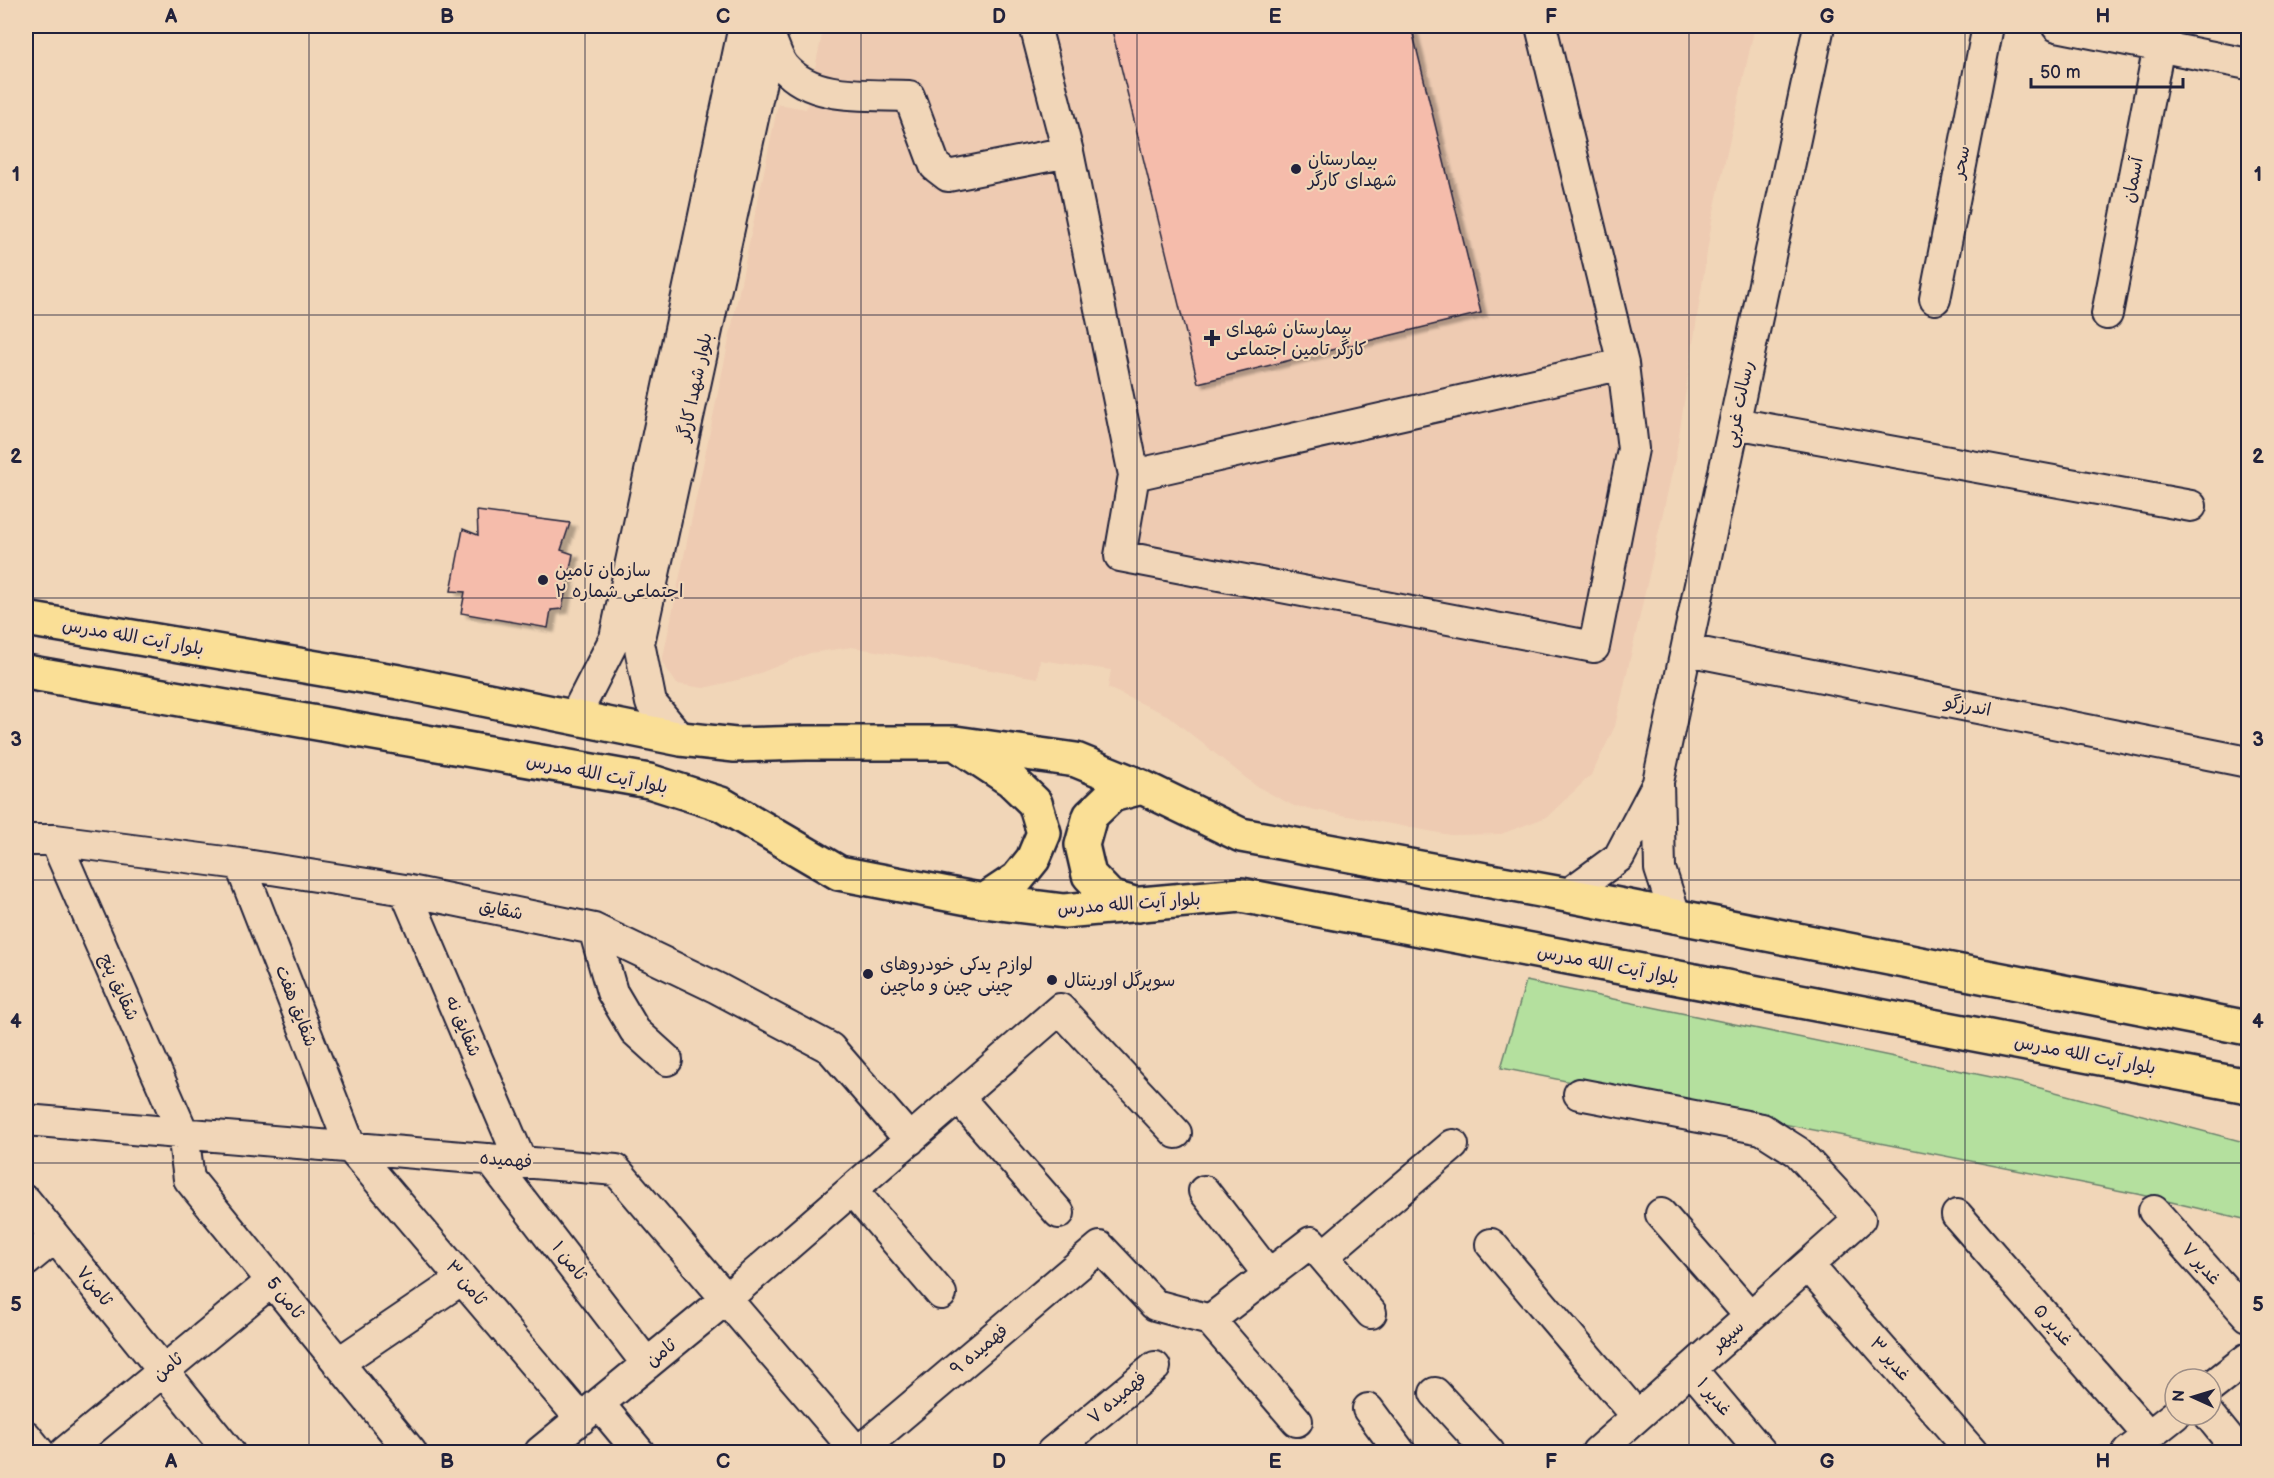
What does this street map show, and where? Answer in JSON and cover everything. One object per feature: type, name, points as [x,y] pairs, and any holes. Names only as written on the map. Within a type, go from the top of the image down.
[{"type":"main road","name":"بلوار آیت الله مدرس","points":[[26,619],[399,682],[681,739],[735,745],[955,743],[1076,759],[1142,787],[1241,835],[1567,895],[2248,1028]]},
{"type":"main road","name":"بلوار آیت الله مدرس","points":[[26,672],[649,781],[721,804],[839,873],[984,901],[1064,911],[1140,906],[1241,895],[2248,1086]]},
{"type":"main road","points":[[955,743],[1011,780],[1035,803],[1044,833],[1033,859],[1017,879],[984,901]]},
{"type":"main road","points":[[1140,906],[1110,897],[1089,875],[1082,845],[1090,816],[1113,795],[1142,787]]},
{"type":"street","points":[[1035,26],[1068,152],[1134,475],[1120,556],[1594,647],[1633,449],[1623,364],[1541,26]]},
{"type":"street","name":"رسالت غربی","points":[[1676,918],[1660,869],[1658,782],[1819,26]]},
{"type":"street","name":"سحر","points":[[1935,299],[1988,26]]},
{"type":"street","points":[[2056,26],[2248,64]]},
{"type":"street","points":[[762,29],[783,67],[806,84],[832,92],[909,96],[935,166],[948,176],[1068,152]]},
{"type":"street","name":"بلوار شهدا کارگر","points":[[574,718],[615,638],[762,29]]},
{"type":"street","name":"بلوار شهدا کارگر","points":[[681,739],[651,703],[639,643],[762,29]]},
{"type":"street","name":"آسمان","points":[[2108,314],[2159,46]]},
{"type":"street","points":[[1134,475],[1623,364]]},
{"type":"street","points":[[1735,423],[2191,506]]},
{"type":"street","name":"اندرزگو","points":[[1687,650],[2248,762]]},
{"type":"street","name":"رسالت غربی","points":[[1567,895],[1619,857],[1658,782]]},
{"type":"street","name":"شقایق","points":[[26,840],[55,840],[240,864],[405,890],[594,929],[717,988],[830,1048],[910,1140]]},
{"type":"street","name":"شقایق پنج","points":[[55,840],[183,1133]]},
{"type":"street","name":"شقایق هفت","points":[[240,864],[351,1148]]},
{"type":"street","name":"شقایق نه","points":[[405,890],[521,1162]]},
{"type":"street","points":[[594,929],[612,992],[635,1031],[667,1060]]},
{"type":"street","name":"ثامن","points":[[540,1452],[726,1299],[1060,1009],[1176,1133]]},
{"type":"street","name":"سپهر","points":[[1579,1094],[1762,1129],[1798,1152],[1860,1219],[1597,1452]]},
{"type":"street","points":[[958,1097],[1059,1213]]},
{"type":"street","name":"فهمیده","points":[[26,1120],[616,1170],[858,1452]]},
{"type":"street","name":"ثامن 5","points":[[183,1133],[189,1179],[411,1452]]},
{"type":"street","points":[[1323,1256],[1453,1145]]},
{"type":"street","name":"ثامن ۳","points":[[351,1148],[462,1279],[590,1411],[639,1452]]},
{"type":"street","name":"ثامن ۱","points":[[490,1159],[647,1364]]},
{"type":"street","points":[[852,1190],[941,1294]]},
{"type":"street","points":[[1204,1191],[1269,1275]]},
{"type":"street","name":"ثامن۷","points":[[26,1201],[229,1452]]},
{"type":"street","name":"غدیر ۷","points":[[2154,1211],[2248,1316]]},
{"type":"street","points":[[1661,1214],[1750,1316]]},
{"type":"street","name":"غدیر ۵","points":[[1957,1215],[2138,1444]]},
{"type":"street","points":[[26,1261],[55,1237]]},
{"type":"street","points":[[1297,1421],[1210,1320],[1311,1242],[1371,1313]]},
{"type":"street","points":[[1491,1244],[1637,1416]]},
{"type":"street","name":"فهمیده ۹","points":[[858,1452],[1100,1247],[1155,1305],[1210,1320]]},
{"type":"street","name":"غدیر ۳","points":[[1808,1265],[1972,1452]]},
{"type":"street","points":[[338,1363],[462,1279]]},
{"type":"street","name":"ثامن","points":[[65,1452],[272,1281]]},
{"type":"street","points":[[2223,1378],[2248,1358]]},
{"type":"street","name":"فهمیده ۷","points":[[1052,1452],[1155,1366]]},
{"type":"street","name":"غدیر ۱","points":[[1691,1369],[1761,1452]]},
{"type":"street","points":[[1435,1393],[1489,1452]]},
{"type":"street","points":[[1368,1409],[1400,1452]]},
{"type":"street","points":[[2138,1444],[2163,1424]]},
{"type":"street","points":[[2219,1427],[2239,1452]]},
{"type":"street","points":[[26,1436],[39,1452]]},
{"type":"shaded area","name":"بیمارستان شهدای کارگر تامین اجتماعی","points":[[824,26],[1755,26],[1712,220],[1676,455],[1615,726],[1592,774],[1547,817],[1501,834],[1450,835],[1294,806],[1256,786],[1167,715],[1108,688],[1111,670],[1040,660],[1038,678],[852,647],[810,653],[750,677],[704,688],[677,684],[662,662],[778,104],[806,109]]},
{"type":"green space","points":[[1526,981],[2025,1084],[2248,1143],[2248,1220],[2137,1194],[1501,1068]]},
{"type":"building","name":"بیمارستان شهدای کارگر","points":[[1111,26],[1411,26],[1481,313],[1198,383]]},
{"type":"building","points":[[477,511],[570,523],[561,550],[573,554],[562,609],[551,610],[548,628],[461,613],[465,592],[451,591],[463,529],[478,535]]},
{"type":"place","name":"بیمارستان شهدای کارگر","points":[[1296,169]]},
{"type":"place","name":"بیمارستان شهدای کارگر تامین اجتماعی","points":[[1212,338]]},
{"type":"place","name":"سازمان تامین اجتماعی شماره ۲","points":[[543,580]]},
{"type":"place","name":"لوازم یدکی خودروهای چینی چین و ماچین","points":[[868,974]]},
{"type":"place","name":"سوپرگل اورینتال","points":[[1052,980]]}]
